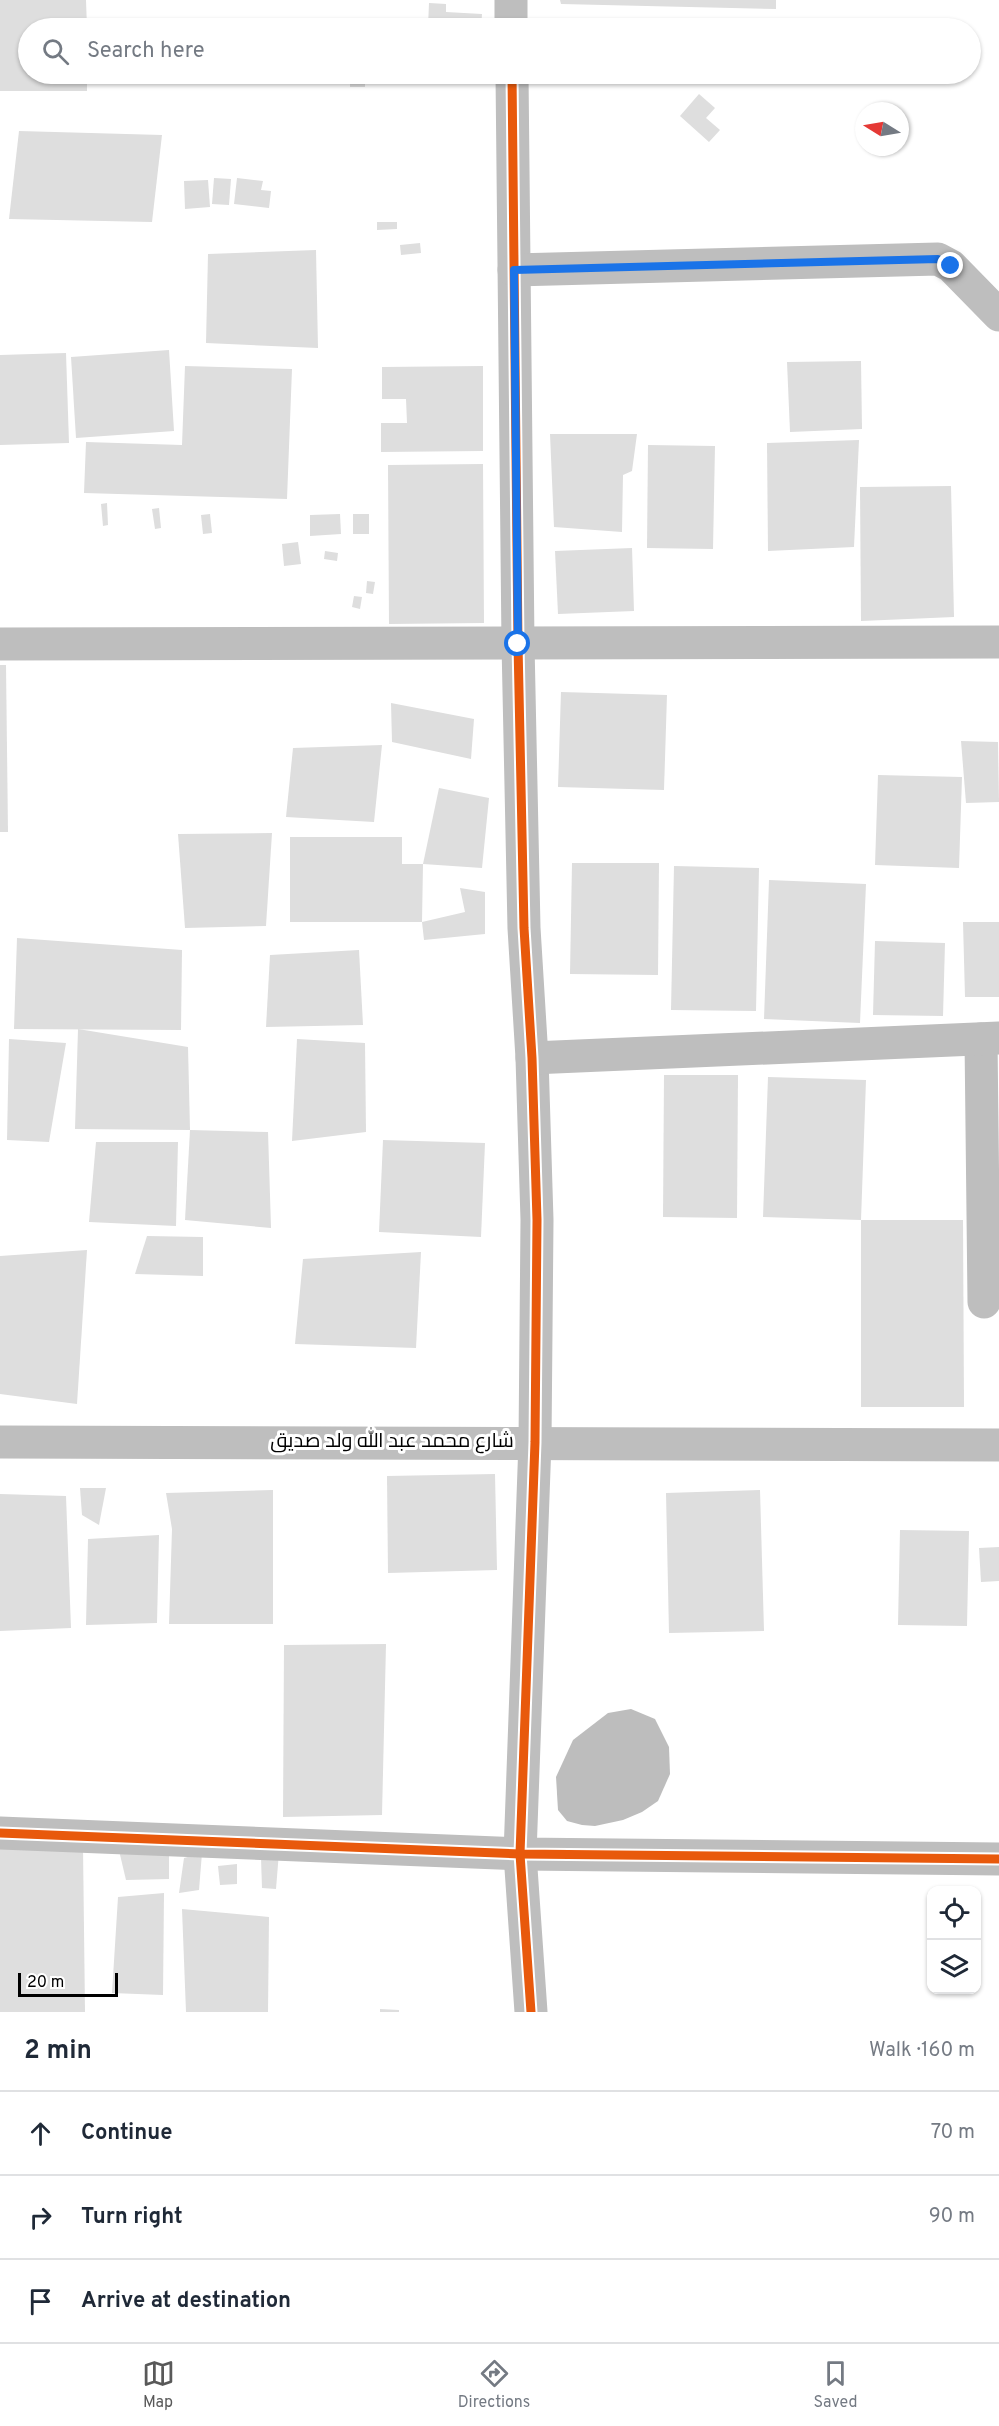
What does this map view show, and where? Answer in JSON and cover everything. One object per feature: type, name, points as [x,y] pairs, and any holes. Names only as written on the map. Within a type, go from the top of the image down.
[{"type":"street","points":[[511,0],[511,18]]},
{"type":"street","points":[[512,84],[518,644],[524,928],[532,1058],[537,1220],[535,1442],[520,1854],[531,2012]]},
{"type":"street","points":[[514,270],[938,259],[951,266],[999,315]]},
{"type":"street","points":[[0,644],[999,642]]},
{"type":"street","points":[[532,1058],[990,1039],[984,1302]]},
{"type":"street","name":"شارع محمد عبد الله ولد صديق","points":[[0,1442],[999,1445]]},
{"type":"street","points":[[0,1833],[520,1854],[999,1859]]},
{"type":"shaded area","points":[[631,1709],[655,1719],[669,1747],[670,1774],[658,1801],[642,1812],[623,1820],[595,1826],[567,1821],[558,1810],[556,1777],[573,1740],[608,1713]]},
{"type":"building","points":[[0,0],[86,0],[87,18],[18,18],[18,84],[87,84],[87,91],[0,91]]},
{"type":"building","points":[[560,0],[776,0],[776,9],[561,4]]},
{"type":"building","points":[[429,3],[446,4],[446,12],[482,14],[482,18],[428,18]]},
{"type":"building","points":[[350,84],[365,84],[365,87],[350,87]]},
{"type":"building","points":[[699,94],[715,108],[706,118],[720,130],[709,142],[680,116]]},
{"type":"building","points":[[19,131],[162,135],[152,222],[9,219]]},
{"type":"building","points":[[214,178],[231,179],[229,205],[212,204]]},
{"type":"building","points":[[237,178],[263,181],[261,190],[271,191],[269,208],[234,204]]},
{"type":"building","points":[[208,180],[210,207],[185,209],[184,181]]},
{"type":"building","points":[[377,222],[397,222],[397,229],[377,230]]},
{"type":"building","points":[[420,243],[421,253],[401,255],[400,245]]},
{"type":"building","points":[[316,250],[318,348],[206,343],[208,254]]},
{"type":"building","points":[[169,350],[174,431],[76,438],[71,357]]},
{"type":"building","points":[[66,353],[69,443],[0,445],[0,355]]},
{"type":"building","points":[[861,361],[862,429],[790,432],[787,362]]},
{"type":"building","points":[[185,366],[292,369],[287,499],[84,493],[86,442],[182,445]]},
{"type":"building","points":[[483,366],[483,451],[381,452],[381,423],[407,423],[406,399],[382,399],[382,367]]},
{"type":"building","points":[[550,434],[637,434],[632,471],[623,475],[622,532],[554,527]]},
{"type":"building","points":[[859,440],[854,547],[768,551],[767,443]]},
{"type":"building","points":[[648,445],[715,446],[713,549],[647,548]]},
{"type":"building","points":[[483,464],[484,623],[389,624],[388,465]]},
{"type":"building","points":[[951,486],[954,617],[861,621],[860,487]]},
{"type":"building","points":[[107,503],[108,525],[103,526],[101,504]]},
{"type":"building","points":[[159,508],[161,528],[155,529],[152,509]]},
{"type":"building","points":[[210,514],[212,533],[203,534],[201,515]]},
{"type":"building","points":[[340,514],[341,534],[310,536],[310,515]]},
{"type":"building","points":[[353,514],[369,514],[369,534],[353,534]]},
{"type":"building","points":[[298,542],[301,564],[284,566],[282,544]]},
{"type":"building","points":[[632,548],[634,611],[558,614],[555,551]]},
{"type":"building","points":[[325,551],[338,553],[337,561],[324,559]]},
{"type":"building","points":[[367,581],[375,582],[373,594],[366,593]]},
{"type":"building","points":[[354,596],[362,597],[360,609],[352,607]]},
{"type":"building","points":[[0,665],[6,665],[8,832],[0,832]]},
{"type":"building","points":[[561,692],[667,695],[664,790],[558,787]]},
{"type":"building","points":[[391,703],[474,719],[471,759],[392,742]]},
{"type":"building","points":[[961,741],[998,742],[999,802],[966,803]]},
{"type":"building","points":[[382,745],[374,822],[286,817],[293,748]]},
{"type":"building","points":[[878,775],[962,777],[959,868],[875,865]]},
{"type":"building","points":[[439,788],[489,798],[482,868],[423,864]]},
{"type":"building","points":[[272,833],[266,926],[185,928],[178,834]]},
{"type":"building","points":[[290,837],[402,837],[402,864],[423,864],[422,922],[290,922]]},
{"type":"building","points":[[572,863],[659,863],[658,975],[570,974]]},
{"type":"building","points":[[674,866],[759,868],[756,1011],[671,1010]]},
{"type":"building","points":[[769,880],[866,884],[860,1023],[764,1019]]},
{"type":"building","points":[[460,888],[485,892],[485,934],[424,940],[422,922],[465,912]]},
{"type":"building","points":[[963,922],[999,922],[999,997],[965,997]]},
{"type":"building","points":[[17,938],[182,950],[181,1030],[14,1029]]},
{"type":"building","points":[[875,941],[945,943],[943,1016],[873,1015]]},
{"type":"building","points":[[359,950],[363,1025],[266,1027],[270,955]]},
{"type":"building","points":[[78,1029],[188,1047],[190,1130],[75,1129]]},
{"type":"building","points":[[9,1039],[66,1043],[49,1142],[7,1140]]},
{"type":"building","points":[[297,1039],[365,1043],[366,1132],[292,1141]]},
{"type":"building","points":[[664,1075],[738,1075],[737,1218],[663,1217]]},
{"type":"building","points":[[768,1077],[866,1080],[861,1220],[763,1217]]},
{"type":"building","points":[[190,1130],[268,1132],[271,1228],[185,1220]]},
{"type":"building","points":[[383,1140],[485,1143],[481,1237],[379,1232]]},
{"type":"building","points":[[96,1142],[178,1142],[176,1226],[89,1222]]},
{"type":"building","points":[[861,1220],[963,1220],[964,1407],[861,1407]]},
{"type":"building","points":[[147,1236],[203,1237],[203,1276],[135,1274]]},
{"type":"building","points":[[87,1250],[77,1404],[0,1394],[0,1256]]},
{"type":"building","points":[[421,1252],[416,1348],[295,1344],[303,1259]]},
{"type":"building","points":[[495,1474],[497,1570],[388,1573],[387,1476]]},
{"type":"building","points":[[80,1488],[106,1488],[99,1525],[82,1515]]},
{"type":"building","points":[[273,1490],[273,1624],[169,1624],[172,1529],[166,1493]]},
{"type":"building","points":[[760,1490],[764,1631],[669,1633],[666,1493]]},
{"type":"building","points":[[0,1494],[66,1496],[71,1628],[0,1631]]},
{"type":"building","points":[[900,1530],[969,1531],[967,1626],[898,1625]]},
{"type":"building","points":[[159,1535],[157,1623],[86,1625],[88,1539]]},
{"type":"building","points":[[999,1547],[999,1581],[981,1582],[979,1548]]},
{"type":"building","points":[[386,1644],[382,1815],[283,1817],[284,1645]]},
{"type":"building","points":[[117,1842],[169,1853],[169,1879],[126,1880]]},
{"type":"building","points":[[83,1847],[85,2012],[0,2012],[0,1848]]},
{"type":"building","points":[[279,1852],[276,1889],[262,1888],[261,1858]]},
{"type":"building","points":[[202,1853],[199,1890],[179,1893],[184,1858]]},
{"type":"building","points":[[237,1864],[237,1884],[220,1885],[218,1866]]},
{"type":"building","points":[[164,1893],[163,1995],[112,1993],[118,1897]]},
{"type":"building","points":[[182,1909],[269,1917],[268,2012],[186,2012]]},
{"type":"building","points":[[380,2009],[399,2010],[399,2012],[380,2012]]},
{"type":"cycle path","points":[[512,84],[518,644],[524,928],[532,1058],[537,1220],[535,1442],[520,1854],[531,2012]]},
{"type":"cycle path","points":[[0,1833],[520,1854],[999,1859]]},
{"type":"route","points":[[518,644],[514,270],[938,259],[951,266]]}]
